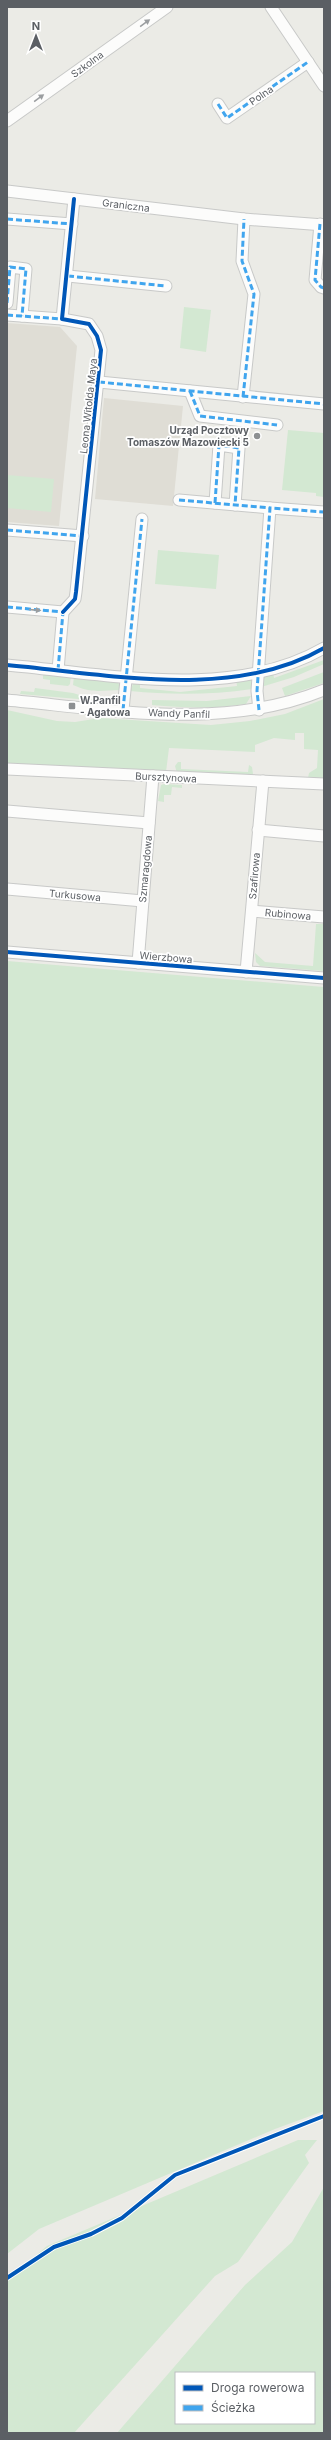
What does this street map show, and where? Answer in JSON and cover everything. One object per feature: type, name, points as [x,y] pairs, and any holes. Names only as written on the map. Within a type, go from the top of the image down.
[{"type":"street","name":"Szkolna","points":[[7,121],[167,7]]},
{"type":"street","points":[[271,7],[324,86]]},
{"type":"street","name":"Polna","points":[[218,104],[227,118],[308,62]]},
{"type":"street","name":"Graniczna","points":[[7,191],[244,219],[322,224],[314,280],[324,288]]},
{"type":"street","points":[[62,319],[68,276],[74,199]]},
{"type":"street","points":[[7,219],[72,224]]},
{"type":"street","points":[[243,397],[254,294],[242,261],[244,219]]},
{"type":"street","points":[[7,303],[10,267],[26,269],[22,316]]},
{"type":"street","points":[[68,276],[166,286]]},
{"type":"street","name":"Leona Witolda Maya","points":[[7,315],[62,319],[89,324],[97,336],[101,350],[99,382],[75,599],[63,612]]},
{"type":"street","points":[[99,382],[324,404]]},
{"type":"street","points":[[190,391],[200,416],[277,425]]},
{"type":"street","points":[[214,503],[219,445],[239,448],[234,505]]},
{"type":"street","points":[[180,500],[324,512]]},
{"type":"street","points":[[259,710],[256,691],[270,508]]},
{"type":"street","points":[[123,710],[142,519]]},
{"type":"street","points":[[7,530],[82,536]]},
{"type":"street","points":[[7,608],[63,612],[58,670]]},
{"type":"street","points":[[7,665],[127,677],[189,681],[258,672],[295,661],[324,648]]},
{"type":"street","name":"Wandy Panfil","points":[[7,700],[188,715],[259,710],[324,690]]},
{"type":"street","name":"Bursztynowa","points":[[7,769],[324,784]]},
{"type":"street","name":"Szmaragdowa","points":[[138,963],[153,776]]},
{"type":"street","name":"Szafirowa","points":[[246,972],[262,781]]},
{"type":"street","points":[[7,811],[149,823]]},
{"type":"street","points":[[258,830],[324,836]]},
{"type":"street","name":"Turkusowa","points":[[7,889],[143,901]]},
{"type":"street","name":"Rubinowa","points":[[252,911],[324,917]]},
{"type":"street","name":"Wierzbowa","points":[[7,952],[324,978]]},
{"type":"shaded area","points":[[7,323],[60,327],[77,346],[59,526],[7,522]]},
{"type":"shaded area","points":[[104,398],[183,406],[173,506],[95,499]]},
{"type":"green space","points":[[184,307],[211,310],[206,352],[180,348]]},
{"type":"green space","points":[[288,430],[324,433],[324,497],[316,496],[316,493],[282,490]]},
{"type":"green space","points":[[7,475],[54,479],[51,512],[7,508]]},
{"type":"green space","points":[[158,550],[219,555],[216,589],[155,584]]},
{"type":"green space","points":[[324,660],[324,664],[294,677],[261,687],[263,676],[273,672],[274,678]]},
{"type":"green space","points":[[324,672],[324,683],[285,696],[282,688]]},
{"type":"green space","points":[[43,673],[71,675],[70,684],[68,686],[50,684],[50,680],[43,679]]},
{"type":"green space","points":[[74,676],[118,682],[121,690],[86,690],[73,685]]},
{"type":"green space","points":[[251,678],[252,689],[237,691],[191,694],[130,691],[133,684],[140,682],[140,688],[180,692],[237,686],[236,679]]},
{"type":"green space","points":[[35,688],[73,693],[92,699],[119,697],[112,702],[20,694],[21,691],[34,692]]},
{"type":"green space","points":[[251,696],[246,704],[222,707],[152,705],[152,700],[207,701]]},
{"type":"green space","points":[[324,699],[324,780],[308,778],[309,773],[317,768],[318,750],[304,749],[304,733],[295,733],[295,740],[274,738],[255,745],[255,752],[169,748],[166,772],[7,767],[7,710],[57,721],[75,722],[100,718],[211,725],[250,721],[285,714]]},
{"type":"green space","points":[[178,762],[181,762],[181,769],[248,772],[249,765],[252,767],[253,774],[252,776],[177,773],[175,766]]},
{"type":"green space","points":[[161,785],[182,785],[182,788],[172,787],[171,795],[164,795],[164,802],[158,801]]},
{"type":"green space","points":[[316,924],[324,924],[324,971],[260,966],[256,962],[255,953],[265,962],[313,966]]},
{"type":"green space","points":[[7,961],[324,987],[324,2111],[275,2129],[39,2229],[7,2254]]},
{"type":"green space","points":[[298,2140],[317,2140],[305,2155],[309,2163],[238,2262],[215,2276],[74,2433],[7,2433],[7,2280],[47,2246]]},
{"type":"green space","points":[[324,2187],[324,2433],[117,2433],[245,2285],[292,2242]]},
{"type":"marked path","points":[[218,104],[227,118],[308,62]]},
{"type":"marked path","points":[[7,219],[72,224]]},
{"type":"marked path","points":[[243,397],[254,294],[242,261],[244,219]]},
{"type":"marked path","points":[[320,224],[315,280],[321,287],[324,288]]},
{"type":"marked path","points":[[7,303],[10,267],[26,269],[22,316]]},
{"type":"marked path","points":[[68,276],[166,286]]},
{"type":"marked path","points":[[7,315],[62,319]]},
{"type":"marked path","points":[[99,382],[324,404]]},
{"type":"marked path","points":[[190,391],[200,416],[277,425]]},
{"type":"marked path","points":[[215,503],[219,445],[239,448],[235,505]]},
{"type":"marked path","points":[[179,500],[270,508]]},
{"type":"marked path","points":[[259,710],[257,691],[270,508],[324,512]]},
{"type":"marked path","points":[[123,710],[142,519]]},
{"type":"marked path","points":[[7,530],[83,536]]},
{"type":"marked path","points":[[7,607],[63,612]]},
{"type":"marked path","points":[[58,670],[63,612]]},
{"type":"cycle path","points":[[63,612],[75,599],[101,350],[97,336],[89,324],[62,319],[74,199]]},
{"type":"cycle path","points":[[7,665],[127,678],[169,680],[210,679],[250,674],[288,664],[324,648]]},
{"type":"cycle path","points":[[7,952],[324,978]]},
{"type":"cycle path","points":[[7,2278],[54,2247],[91,2234],[122,2218],[175,2175],[324,2116]]},
{"type":"place","name":"Urząd Pocztowy Tomaszów Mazowiecki 5","points":[[257,436]]},
{"type":"place","name":"W.Panfil - Agatowa","points":[[72,706]]}]
